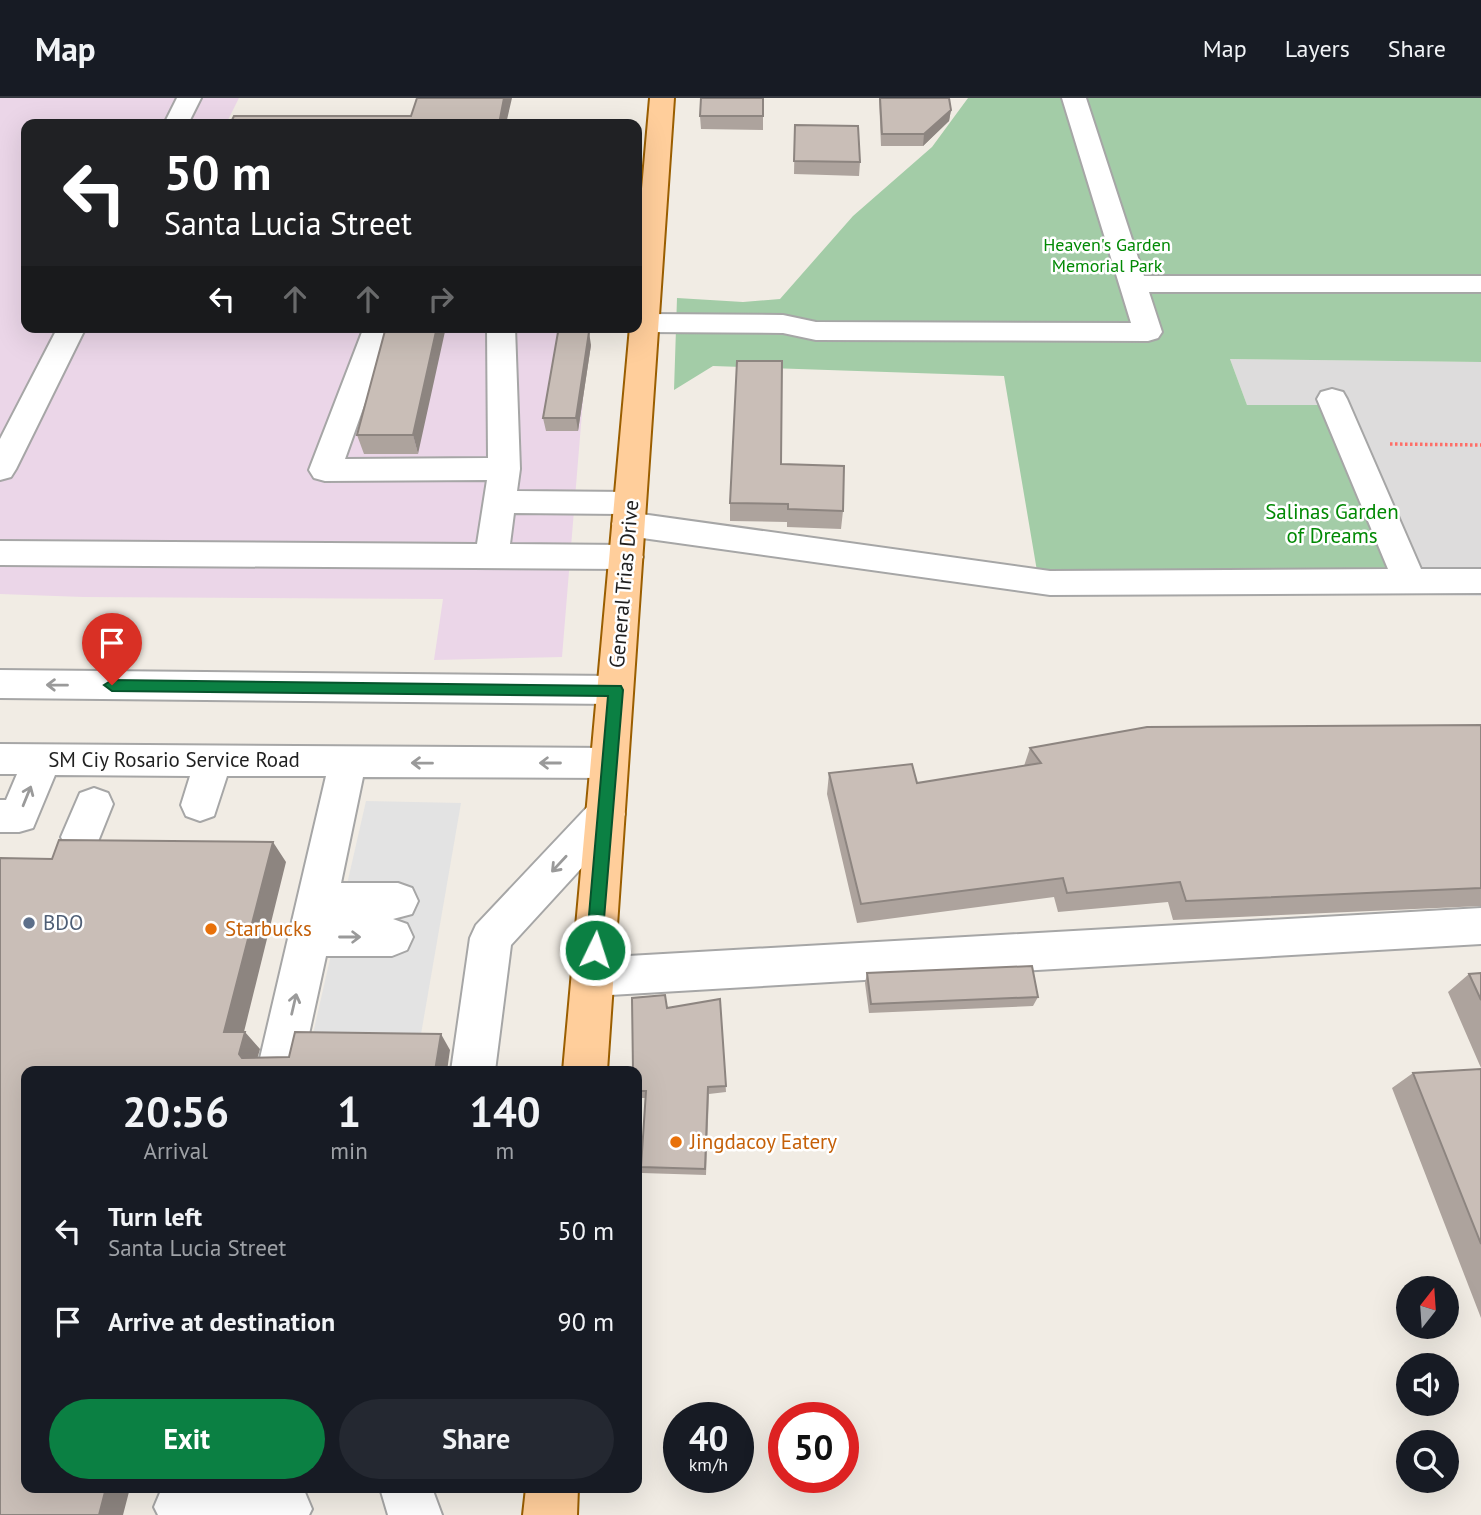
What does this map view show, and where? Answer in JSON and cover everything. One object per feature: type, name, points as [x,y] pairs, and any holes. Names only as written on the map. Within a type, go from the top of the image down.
[{"type":"main road","name":"General Trias Drive","points":[[585,1066],[662,98]]},
{"type":"main road","points":[[550,1515],[552,1493]]},
{"type":"street","points":[[178,119],[189,98]]},
{"type":"street","points":[[644,329],[785,337],[816,331],[1145,334],[1149,330],[1074,98]]},
{"type":"street","points":[[1133,284],[1481,284]]},
{"type":"street","points":[[0,470],[69,333]]},
{"type":"street","points":[[376,333],[325,470],[504,469]]},
{"type":"street","points":[[492,555],[504,469],[501,333]]},
{"type":"street","points":[[1332,399],[1409,580]]},
{"type":"street","points":[[499,502],[629,513],[1051,583],[1481,581]]},
{"type":"street","points":[[0,553],[626,557]]},
{"type":"street","points":[[0,684],[615,690]]},
{"type":"street","name":"SM Ciy Rosario Service Road","points":[[0,759],[610,763]]},
{"type":"street","points":[[0,816],[19,816],[42,759]]},
{"type":"street","points":[[200,805],[213,760]]},
{"type":"street","points":[[280,1066],[348,761]]},
{"type":"street","points":[[474,1066],[491,938],[606,814]]},
{"type":"street","points":[[313,919],[395,919]]},
{"type":"street","points":[[593,977],[1481,926]]},
{"type":"street","points":[[408,1493],[415,1515]]},
{"type":"street","points":[[181,1503],[285,1509]]},
{"type":"path","points":[[1351,444],[1481,445]]},
{"type":"shaded area","points":[[0,98],[239,98],[228,119],[21,119],[21,333],[589,333],[562,657],[434,660],[443,599],[0,594]]},
{"type":"shaded area","name":"Salinas Garden of Dreams","points":[[1230,359],[1481,362],[1481,596],[1315,593],[1305,569],[1393,569],[1247,405]]},
{"type":"shaded area","points":[[366,801],[461,803],[420,1040],[312,1038]]},
{"type":"green space","name":"Heaven's Garden Memorial Park","points":[[968,98],[1481,98],[1481,362],[1230,359],[1247,405],[1326,405],[1394,569],[1123,573],[1037,571],[1004,376],[713,366],[674,390],[677,298],[743,302],[780,299],[853,216],[932,147]]},
{"type":"building","points":[[417,98],[504,98],[500,119],[232,119],[234,116],[411,116]]},
{"type":"building","points":[[701,98],[763,98],[763,116],[700,116]]},
{"type":"building","points":[[880,98],[949,98],[951,110],[924,134],[882,134]]},
{"type":"building","points":[[795,125],[858,126],[860,162],[794,161]]},
{"type":"building","points":[[384,333],[436,333],[413,435],[357,435]]},
{"type":"building","points":[[558,333],[589,333],[576,418],[543,418]]},
{"type":"building","points":[[737,361],[782,361],[781,464],[844,466],[843,511],[788,509],[788,504],[730,503]]},
{"type":"building","points":[[1481,725],[1481,888],[1186,901],[1180,882],[1067,893],[1063,878],[861,904],[829,773],[912,764],[917,783],[1041,763],[1030,748],[1147,727]]},
{"type":"building","points":[[59,840],[273,842],[224,1032],[245,1032],[239,1054],[242,1058],[289,1057],[295,1032],[441,1034],[436,1066],[21,1066],[21,1493],[105,1493],[99,1515],[0,1515],[0,858],[52,859]]},
{"type":"building","points":[[1032,966],[1038,997],[871,1004],[867,973]]},
{"type":"building","points":[[1481,973],[1481,1000],[1469,974]]},
{"type":"building","points":[[665,995],[667,1008],[720,999],[726,1086],[708,1087],[705,1169],[642,1167],[646,1091],[642,1091],[642,1066],[633,1066],[632,998]]},
{"type":"building","points":[[1481,1069],[1481,1244],[1413,1073]]},
{"type":"place","name":"BDO","points":[[29,923]]},
{"type":"place","name":"Starbucks","points":[[211,929]]},
{"type":"place","name":"Jingdacoy Eatery","points":[[676,1142]]},
{"type":"route","points":[[112,685],[615,690],[595,950]]}]
